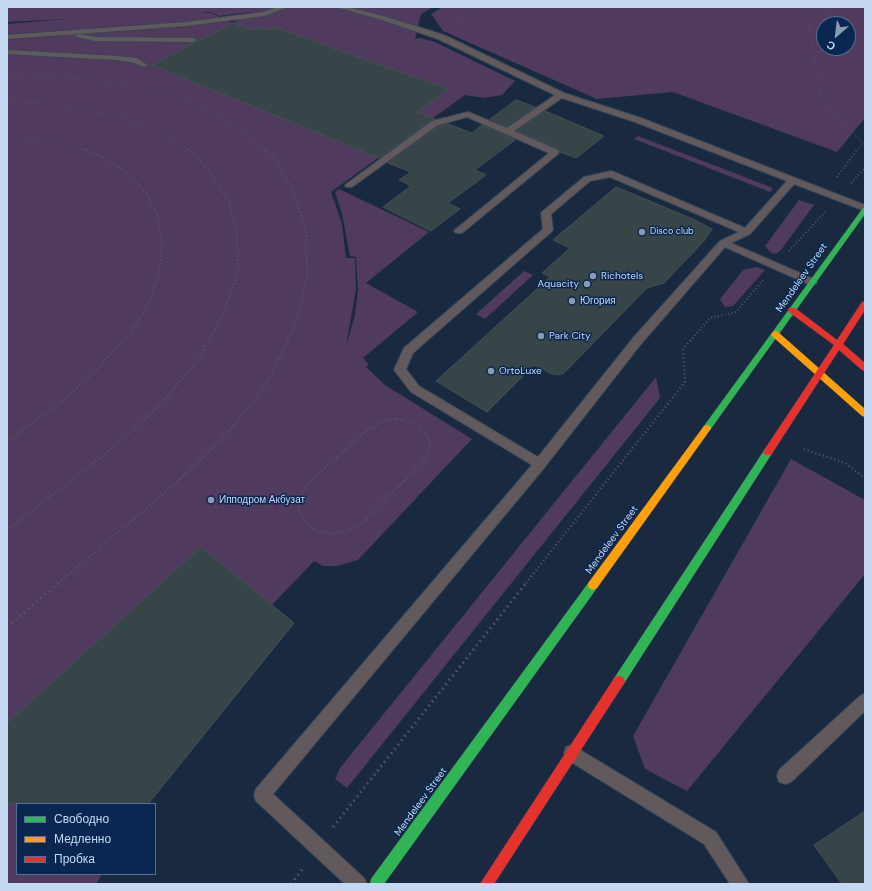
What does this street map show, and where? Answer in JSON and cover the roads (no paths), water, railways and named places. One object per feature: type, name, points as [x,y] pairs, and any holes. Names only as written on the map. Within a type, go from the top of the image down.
[{"type":"main road","name":"Mendeleev Street","points":[[376,884],[865,208]]},
{"type":"main road","points":[[486,884],[865,304]]},
{"type":"main road","points":[[792,310],[839,345],[865,368]]},
{"type":"main road","points":[[775,334],[865,414]]},
{"type":"lane","points":[[7,37],[186,24],[264,14],[285,7]]},
{"type":"lane","points":[[342,7],[381,17],[441,36],[561,95],[638,120],[794,179],[865,208]]},
{"type":"lane","points":[[65,33],[95,39],[193,40]]},
{"type":"lane","points":[[7,52],[116,58],[133,60],[144,65]]},
{"type":"lane","points":[[508,131],[561,95]]},
{"type":"lane","points":[[349,185],[435,124],[449,118],[468,114],[555,152],[459,231]]},
{"type":"lane","points":[[540,464],[415,389],[400,370],[408,351],[548,230],[546,213],[587,179],[611,174],[747,232]]},
{"type":"lane","points":[[358,884],[262,794],[540,464],[637,341],[724,243],[747,232],[794,179]]},
{"type":"lane","points":[[724,243],[812,282]]},
{"type":"lane","points":[[785,776],[865,701]]},
{"type":"lane","points":[[572,753],[710,838],[740,884]]},
{"type":"place","name":"Disco club","points":[[642,232]]},
{"type":"place","name":"Richotels","points":[[593,276]]},
{"type":"place","name":"Aquacity","points":[[587,284]]},
{"type":"place","name":"Югория","points":[[572,301]]},
{"type":"place","name":"Park City","points":[[541,336]]},
{"type":"place","name":"OrtoLuxe","points":[[491,371]]},
{"type":"place","name":"Ипподром Акбузат","points":[[211,500]]}]
